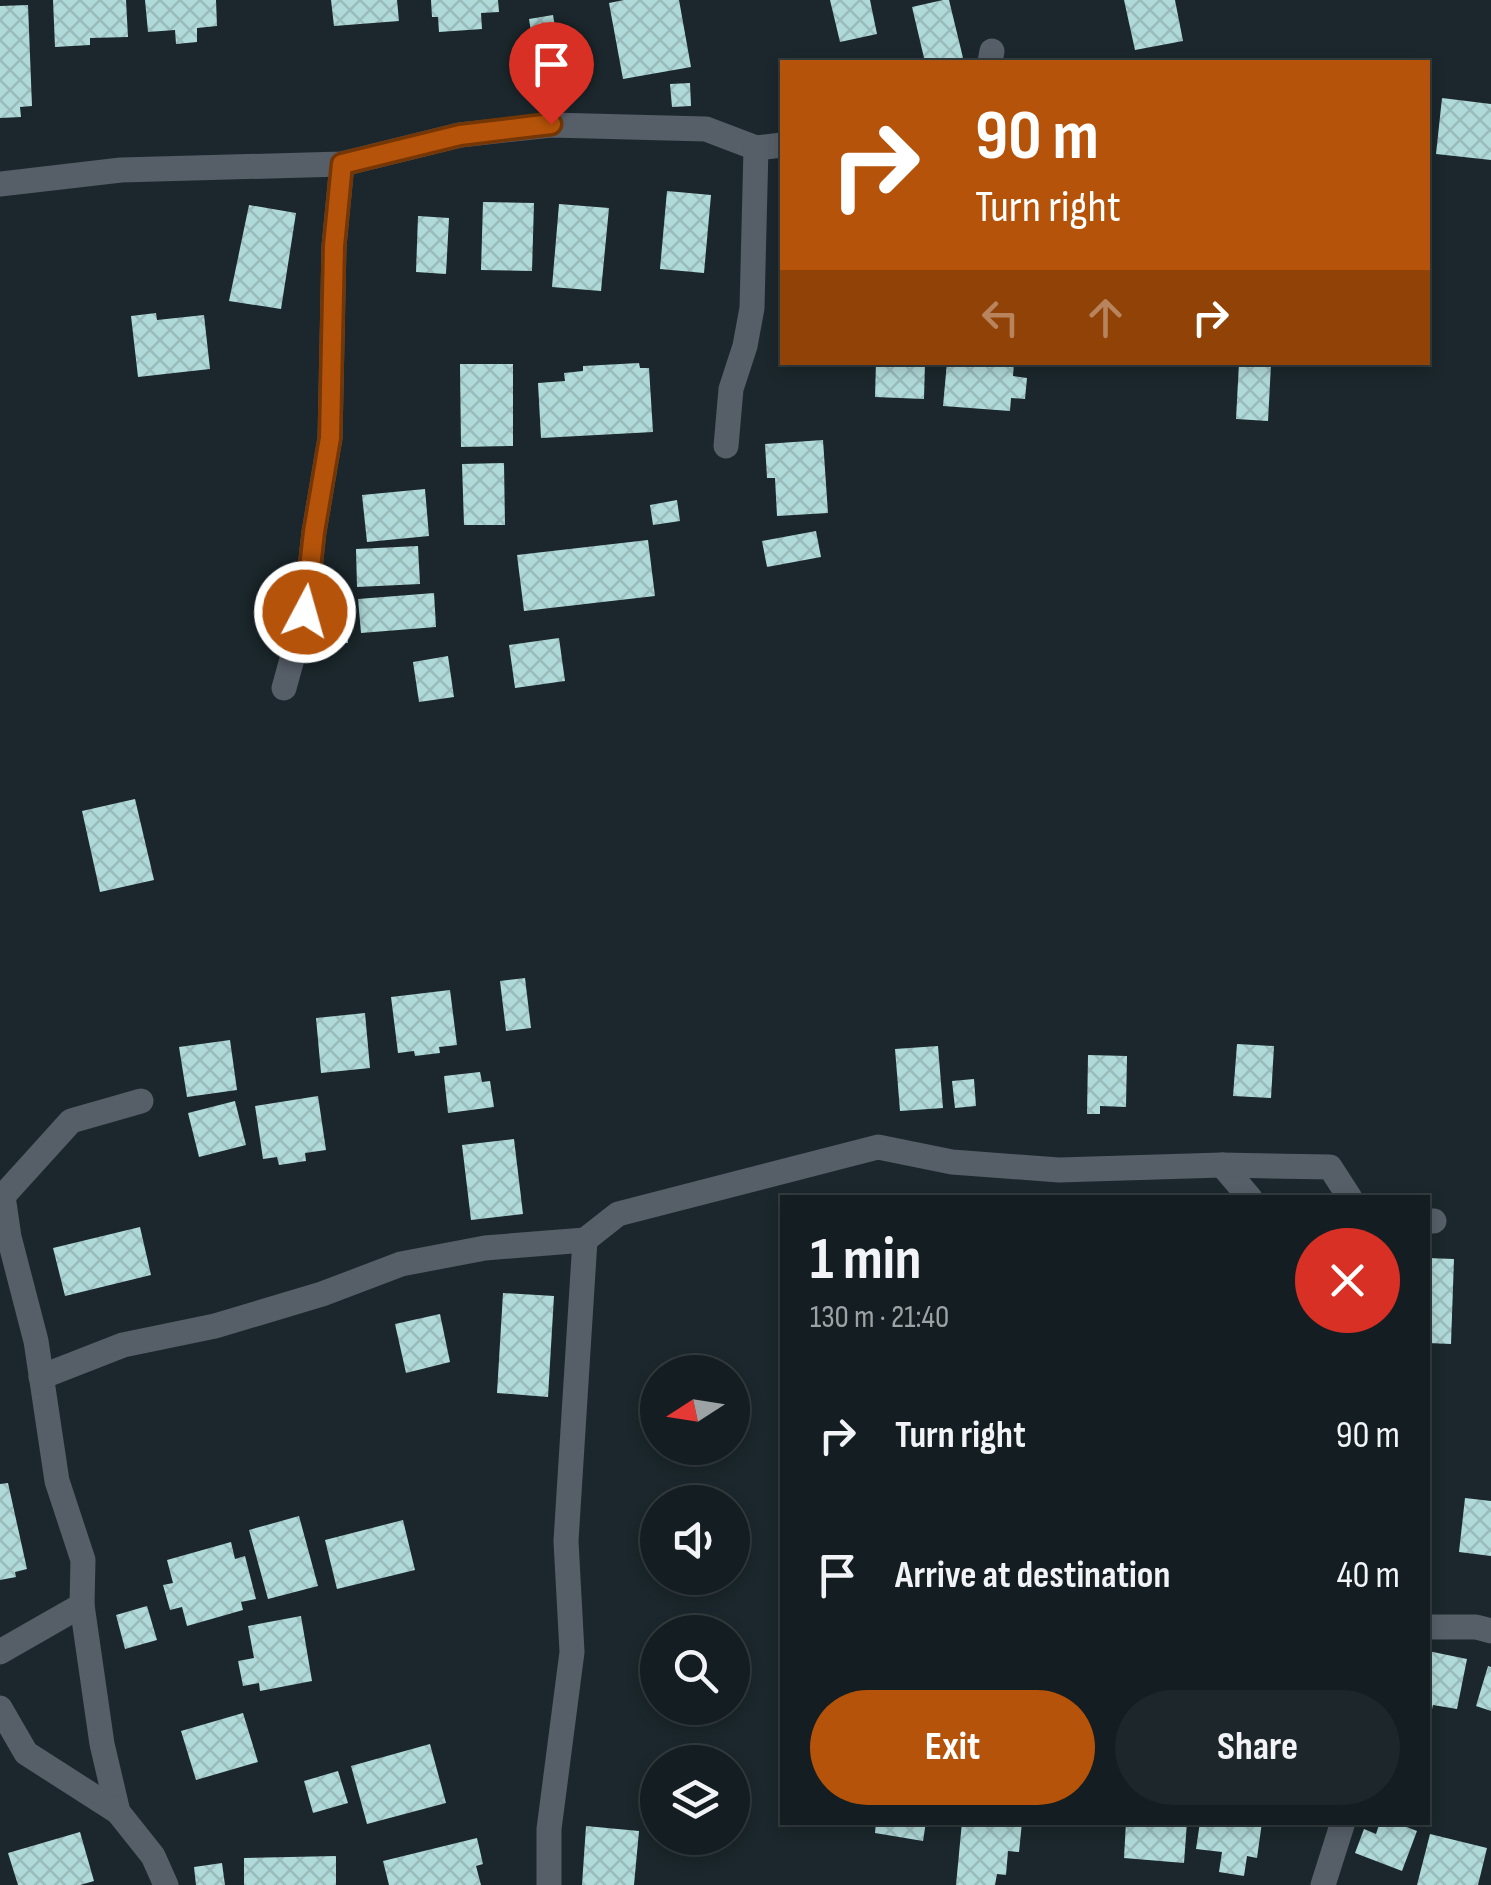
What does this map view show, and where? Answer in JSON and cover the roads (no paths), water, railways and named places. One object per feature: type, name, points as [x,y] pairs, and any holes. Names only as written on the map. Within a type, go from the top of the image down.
[{"type":"street","points":[[0,184],[121,170],[342,164],[460,135],[551,124],[706,129],[756,148],[780,146]]},
{"type":"street","points":[[726,446],[732,389],[752,308],[756,148]]},
{"type":"street","points":[[284,688],[305,612],[330,438],[334,246],[342,164]]},
{"type":"street","points":[[118,1812],[102,1744],[82,1605],[83,1560],[58,1482],[42,1378],[3,1196],[71,1121],[142,1102]]},
{"type":"street","points":[[42,1378],[123,1345],[215,1326],[322,1294],[401,1264],[485,1248],[585,1240],[618,1214],[878,1148],[952,1162],[1059,1170],[1222,1165],[1330,1167],[1348,1195]]},
{"type":"street","points":[[1222,1165],[1247,1195]]},
{"type":"street","points":[[549,1885],[550,1829],[572,1652],[566,1541],[585,1240]]},
{"type":"street","points":[[0,1652],[82,1605]]},
{"type":"street","points":[[1430,1627],[1476,1627],[1491,1631]]},
{"type":"street","points":[[0,1708],[26,1753],[118,1812],[153,1856],[166,1885]]},
{"type":"street","points":[[1323,1885],[1342,1825]]}]
